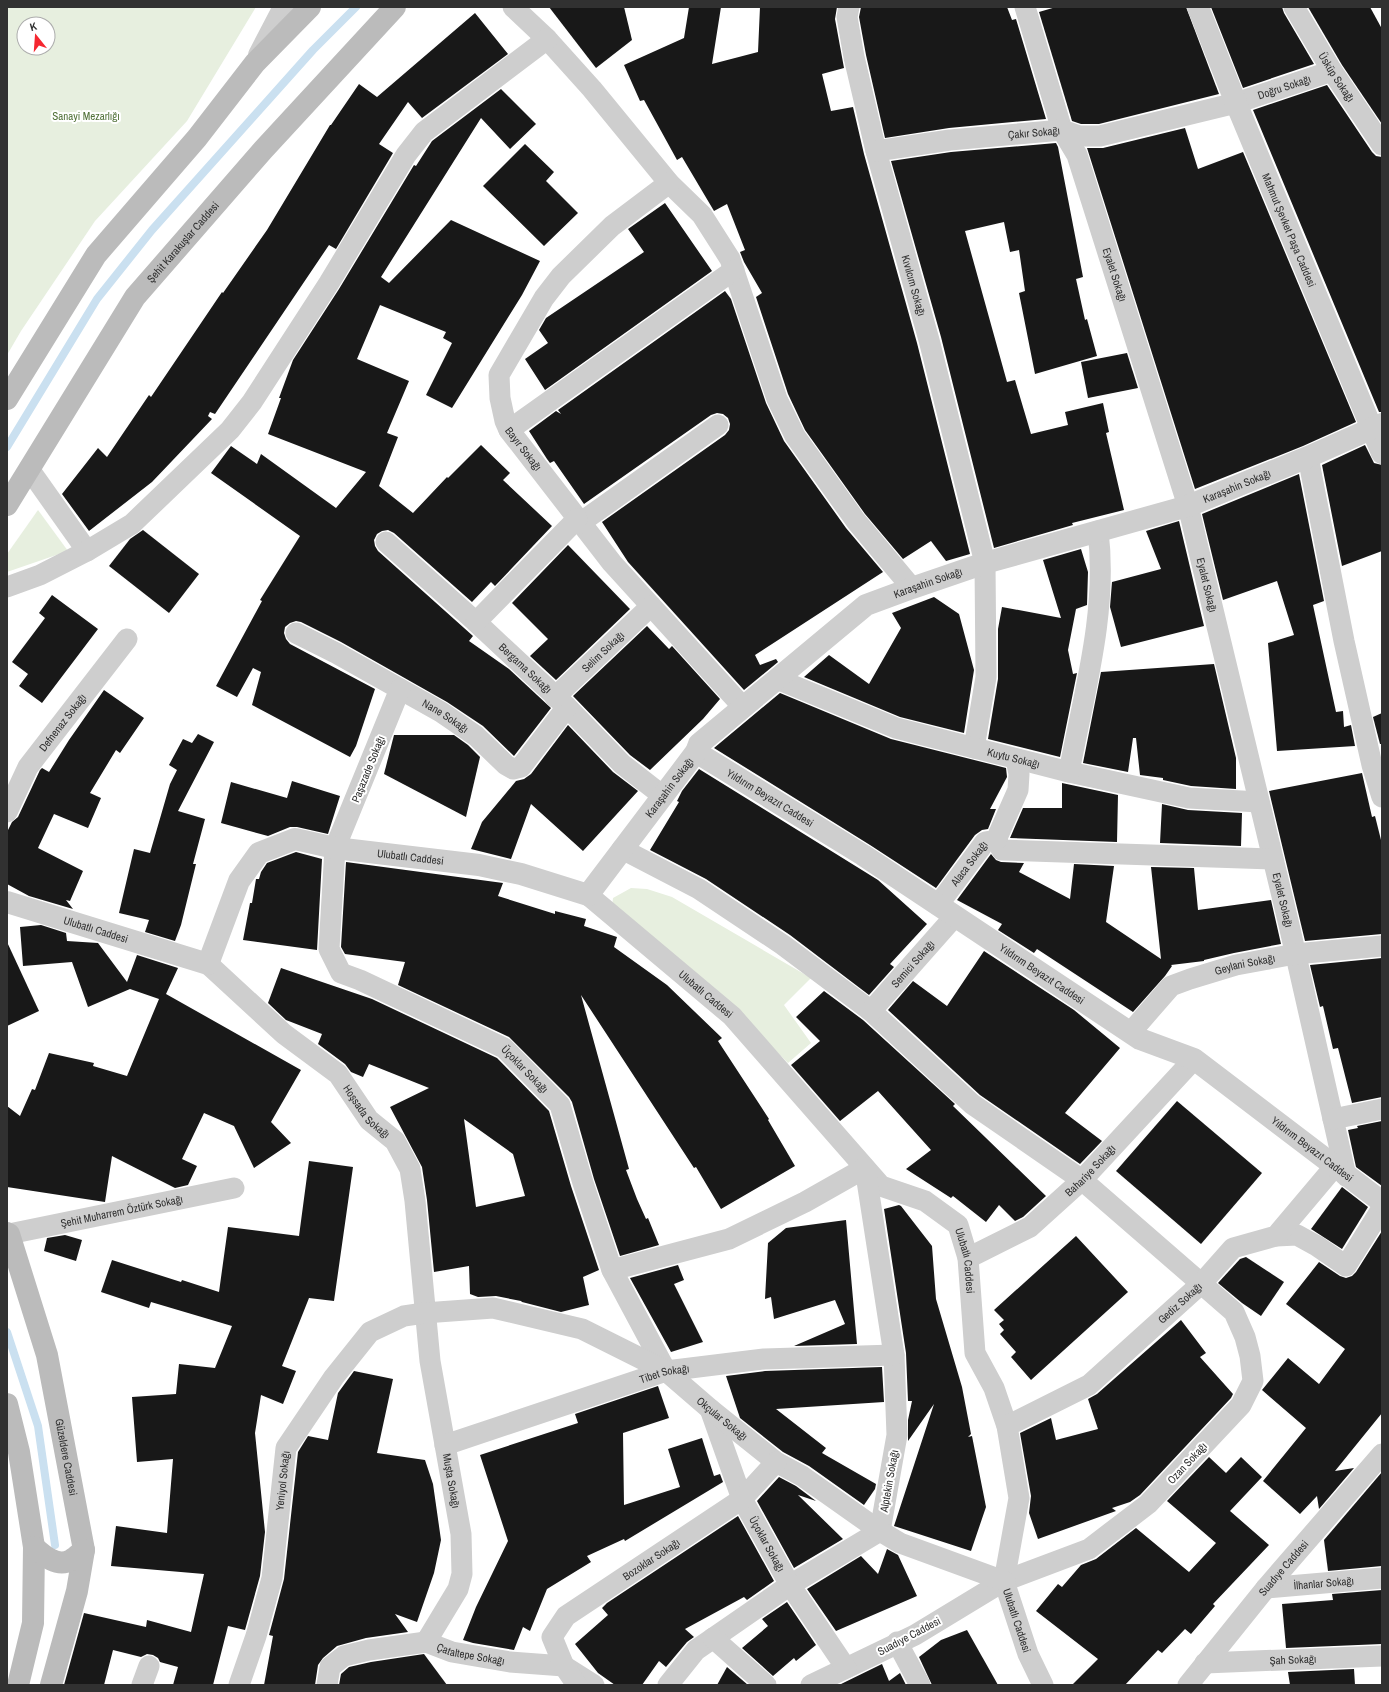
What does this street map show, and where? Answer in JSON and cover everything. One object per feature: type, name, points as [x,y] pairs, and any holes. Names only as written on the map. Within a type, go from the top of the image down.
[{"type":"main road","points":[[7,399],[96,255],[197,138],[255,63],[310,7]]},
{"type":"main road","name":"Şehit Karakuşlar Caddesi","points":[[7,505],[135,297],[263,150],[395,7]]},
{"type":"main road","name":"Güzeldere Caddesi","points":[[8,1234],[47,1355],[84,1550],[77,1591],[51,1685]]},
{"type":"main road","points":[[7,1404],[19,1452],[34,1547],[33,1623],[18,1685]]},
{"type":"main road","points":[[34,1547],[47,1558],[60,1562],[70,1561],[84,1550]]},
{"type":"street","points":[[255,63],[284,7]]},
{"type":"street","points":[[513,7],[547,39],[592,89],[669,183],[702,216],[730,259],[777,399],[795,436],[856,521],[912,588]]},
{"type":"street","name":"Kıvılcım Sokağı","points":[[849,7],[847,17],[854,57],[876,151],[929,340],[985,564],[986,677],[974,748]]},
{"type":"street","name":"Eyalet Sokağı","points":[[1025,7],[1062,130],[1077,155],[1188,506],[1273,859],[1333,1119],[1341,1171]]},
{"type":"street","name":"Mahmut Şevket Paşa Caddesi","points":[[1198,7],[1236,103],[1377,426],[1382,453]]},
{"type":"street","name":"Üsküp Sokağı","points":[[1294,7],[1332,71],[1382,145]]},
{"type":"street","points":[[7,588],[40,575],[87,552],[132,524],[230,430],[256,395],[329,283],[406,155],[424,132],[547,39]]},
{"type":"street","name":"Doğru Sokağı","points":[[1236,103],[1332,71]]},
{"type":"street","name":"Çakır Sokağı","points":[[876,151],[950,140],[1062,130],[1079,136],[1100,136],[1236,103]]},
{"type":"street","name":"Bayır Sokağı","points":[[669,183],[612,226],[561,276],[544,298],[499,375],[500,398],[505,421],[509,430],[612,563],[743,707]]},
{"type":"street","points":[[509,430],[734,270]]},
{"type":"street","points":[[476,622],[579,521],[718,425]]},
{"type":"street","name":"Karaşahin Sokağı","points":[[588,894],[664,796],[696,752],[699,744],[866,605],[985,564],[1188,506],[1308,457],[1377,426]]},
{"type":"street","points":[[1308,457],[1344,641],[1372,765],[1382,797]]},
{"type":"street","points":[[29,469],[87,552]]},
{"type":"street","points":[[1069,772],[1101,599],[1102,568],[1098,531]]},
{"type":"street","name":"Bergama Sokağı","points":[[386,542],[476,622],[561,702],[622,764],[664,796]]},
{"type":"street","name":"Selim Sokağı","points":[[561,702],[651,606]]},
{"type":"street","name":"Nane Sokağı","points":[[296,633],[441,712],[476,736],[506,765],[513,769],[521,767],[561,702]]},
{"type":"street","name":"Defnenaz Sokağı","points":[[7,812],[28,767],[127,639]]},
{"type":"street","name":"Kuytu Sokağı","points":[[777,679],[896,728],[1016,759],[1189,798],[1259,802]]},
{"type":"street","name":"Paşazade Sokağı","points":[[335,848],[400,689]]},
{"type":"street","name":"Yıldırım Beyazıt Caddesi","points":[[696,752],[863,855],[1140,1039],[1194,1059],[1382,1202]]},
{"type":"street","name":"Alaca Sokağı","points":[[947,911],[985,842],[996,840],[1018,790],[1020,774],[1016,759]]},
{"type":"street","name":"Ulubatlı Caddesi","points":[[7,902],[208,964],[238,881],[259,853],[296,839],[335,848],[479,865],[521,874],[588,894],[732,1016],[881,1186],[925,1201],[958,1224],[968,1258],[975,1353],[994,1388],[1007,1426],[1019,1498],[1004,1581],[1028,1654],[1043,1685]]},
{"type":"street","points":[[996,840],[1002,850],[1273,859]]},
{"type":"street","name":"Üçoklar Sokağı","points":[[335,848],[329,949],[341,973],[360,980],[504,1048],[560,1105],[583,1183],[612,1270],[666,1371]]},
{"type":"street","name":"Ozan Sokağı","points":[[622,849],[698,889],[783,945],[871,1011],[972,1104],[1082,1180],[1234,1312],[1245,1336],[1250,1356],[1253,1381],[1241,1405],[1148,1504],[1088,1549],[1004,1581]]},
{"type":"street","name":"Semici Sokağı","points":[[871,1011],[947,911]]},
{"type":"street","name":"Geylani Sokağı","points":[[1131,1032],[1171,986],[1190,978],[1236,965],[1295,954],[1382,946]]},
{"type":"street","name":"Hoşsada Sokağı","points":[[208,964],[284,1034],[338,1074],[369,1120],[395,1141],[410,1169],[415,1201],[424,1313]]},
{"type":"street","name":"Bahariye Sokağı","points":[[968,1258],[1030,1227],[1082,1180],[1194,1059]]},
{"type":"street","points":[[1333,1119],[1382,1109]]},
{"type":"street","points":[[612,1270],[729,1239],[805,1202],[865,1168]]},
{"type":"street","name":"Alptekin Sokağı","points":[[865,1168],[894,1355],[897,1435],[880,1531]]},
{"type":"street","points":[[1276,1236],[1341,1171]]},
{"type":"street","name":"Şehit Muharrem Öztürk Sokağı","points":[[8,1234],[234,1188]]},
{"type":"street","name":"Gediz Sokağı","points":[[1007,1426],[1089,1385],[1202,1283],[1233,1248],[1276,1236],[1297,1235],[1317,1246],[1346,1266],[1382,1208]]},
{"type":"street","name":"Okçular Sokağı","points":[[424,1313],[493,1308],[582,1329],[666,1371],[710,1409],[776,1462],[802,1476],[880,1531],[900,1543],[1004,1581]]},
{"type":"street","name":"Muşta Sokağı","points":[[424,1313],[430,1361],[461,1534],[462,1574],[458,1589],[426,1642]]},
{"type":"street","name":"Yeniyol Sokağı","points":[[239,1685],[256,1636],[272,1578],[286,1448],[334,1377],[370,1332],[404,1316],[424,1313]]},
{"type":"street","name":"Tibet Sokağı","points":[[445,1445],[666,1371],[764,1359],[894,1355]]},
{"type":"street","name":"Üçoklar Sokağı","points":[[710,1409],[742,1500],[790,1585],[846,1668]]},
{"type":"street","name":"Suadıye Caddesi","points":[[1188,1685],[1266,1588],[1380,1459]]},
{"type":"street","name":"Bozoklar Sokağı","points":[[564,1666],[552,1637],[566,1616],[742,1500],[776,1462]]},
{"type":"street","points":[[668,1685],[696,1650],[790,1585],[880,1531]]},
{"type":"street","name":"İlhanlar Sokağı","points":[[1266,1588],[1382,1578]]},
{"type":"street","name":"Suadıye Caddesi","points":[[811,1685],[897,1642],[915,1635],[1004,1581]]},
{"type":"street","points":[[713,1638],[766,1685]]},
{"type":"street","name":"Çataltepe Sokağı","points":[[327,1685],[330,1667],[344,1656],[369,1650],[426,1642],[452,1652],[510,1662],[564,1666],[594,1685]]},
{"type":"street","points":[[897,1642],[920,1685]]},
{"type":"street","name":"Şah Sokağı","points":[[1205,1662],[1382,1656]]},
{"type":"street","points":[[564,1666],[577,1685]]},
{"type":"green space","name":"Sanayi Mezarlığı","points":[[7,7],[256,7],[187,121],[95,221],[21,331],[7,355]]},
{"type":"green space","points":[[38,510],[68,551],[7,572],[7,554]]},
{"type":"green space","points":[[631,888],[647,889],[672,897],[811,978],[784,1005],[811,1043],[788,1063],[749,1024],[612,907],[613,898]]},
{"type":"building","points":[[549,7],[624,7],[632,40],[596,68]]},
{"type":"building","points":[[689,7],[721,7],[712,64],[758,52],[760,7],[837,7],[835,19],[844,68],[822,74],[831,111],[853,107],[864,154],[917,343],[970,554],[946,561],[931,541],[903,559],[865,514],[805,430],[788,394],[756,297],[762,293],[744,262],[740,252],[745,250],[727,204],[714,211],[682,157],[677,160],[644,100],[640,101],[624,65],[684,38]]},
{"type":"building","points":[[861,7],[1007,7],[1012,20],[1016,19],[1046,119],[949,128],[885,138],[859,17]]},
{"type":"building","points":[[1056,7],[1186,7],[1219,94],[1099,124],[1081,124],[1072,121],[1039,12]]},
{"type":"building","points":[[1211,7],[1282,7],[1314,64],[1243,88]]},
{"type":"building","points":[[1308,7],[1370,7],[1382,29],[1382,124],[1342,65]]},
{"type":"building","points":[[475,13],[508,54],[422,118],[408,102],[379,144],[393,153],[336,249],[329,245],[215,414],[210,412],[208,416],[212,419],[152,482],[89,531],[62,494],[98,448],[107,457],[149,395],[151,397],[222,292],[223,293],[267,230],[330,125],[359,84],[377,97]]},
{"type":"building","points":[[1327,85],[1372,152],[1376,156],[1382,157],[1382,412],[1379,412],[1253,110]]},
{"type":"building","points":[[501,89],[536,124],[510,149],[481,118],[381,277],[389,283],[451,220],[540,261],[522,295],[452,408],[426,395],[452,343],[443,338],[446,332],[380,305],[357,359],[409,381],[387,433],[398,437],[379,486],[413,513],[447,477],[448,478],[481,445],[510,473],[503,480],[552,526],[495,586],[491,582],[472,602],[394,533],[388,530],[382,531],[377,534],[374,540],[378,551],[473,636],[469,641],[509,669],[551,708],[514,756],[483,726],[447,702],[341,642],[301,622],[296,621],[290,623],[285,627],[284,633],[290,644],[375,689],[356,746],[350,757],[252,705],[261,672],[253,668],[237,697],[216,686],[262,601],[260,600],[300,536],[211,473],[231,446],[257,464],[261,454],[336,508],[366,472],[268,434],[281,398],[279,398],[293,360],[339,289],[414,165],[416,166],[432,141]]},
{"type":"building","points":[[1185,128],[1198,169],[1243,152],[1356,422],[1303,446],[1195,489],[1087,148],[1103,148]]},
{"type":"building","points":[[1056,143],[1083,277],[1076,279],[1085,320],[1087,319],[1097,356],[1035,374],[1019,293],[1025,291],[1019,250],[1010,252],[1004,222],[965,231],[1007,382],[1015,380],[1031,434],[1068,425],[1065,412],[1103,403],[1109,432],[1106,433],[1124,510],[1072,523],[1073,525],[994,548],[941,337],[891,161],[951,152]]},
{"type":"building","points":[[525,144],[554,172],[546,181],[578,213],[544,246],[483,186]]},
{"type":"building","points":[[665,203],[712,271],[545,390],[525,359],[548,343],[539,330],[546,318],[644,252],[628,229]]},
{"type":"building","points":[[725,291],[731,299],[766,403],[784,441],[846,528],[883,572],[755,655],[760,665],[776,659],[778,662],[744,690],[628,562],[602,522],[725,435],[729,430],[730,424],[728,418],[723,414],[717,413],[711,415],[584,504],[554,461],[550,463],[529,431],[556,411],[561,414],[558,410]]},
{"type":"building","points":[[1127,353],[1138,388],[1088,398],[1081,362]]},
{"type":"building","points":[[1365,445],[1374,463],[1382,465],[1382,551],[1342,566],[1322,465]]},
{"type":"building","points":[[1299,474],[1324,601],[1313,605],[1336,712],[1343,711],[1344,727],[1351,725],[1355,746],[1277,751],[1268,643],[1294,635],[1277,581],[1223,600],[1202,514]]},
{"type":"building","points":[[1179,521],[1204,626],[1121,647],[1110,607],[1112,582],[1161,569],[1146,531]]},
{"type":"building","points":[[143,530],[199,574],[169,613],[109,566],[130,539]]},
{"type":"building","points":[[568,545],[630,609],[556,680],[530,656],[548,639],[512,603]]},
{"type":"building","points":[[1081,549],[1088,572],[1087,605],[1076,609],[1068,650],[1073,674],[1077,673],[1060,757],[988,739],[998,679],[998,629],[1002,607],[1061,618],[1043,560]]},
{"type":"building","points":[[52,595],[98,629],[42,703],[19,686],[28,674],[12,662],[45,618],[39,613]]},
{"type":"building","points":[[934,597],[959,614],[974,670],[964,733],[900,717],[804,677],[829,655],[869,684],[901,628],[892,613]]},
{"type":"building","points":[[647,626],[669,649],[672,646],[720,699],[703,719],[650,770],[630,755],[573,696]]},
{"type":"building","points":[[1214,664],[1236,758],[1236,789],[1191,786],[1163,780],[1163,778],[1140,775],[1136,738],[1133,738],[1128,772],[1083,763],[1101,672]]},
{"type":"building","points":[[104,690],[144,718],[120,753],[116,750],[90,793],[101,798],[88,828],[54,814],[38,848],[83,871],[70,901],[66,900],[73,909],[29,896],[7,884],[7,832],[12,822],[18,817],[40,770],[42,768],[49,772],[69,740]]},
{"type":"building","points":[[780,693],[891,739],[1006,768],[1007,777],[990,809],[996,809],[988,829],[982,830],[975,835],[936,888],[714,748]]},
{"type":"building","points":[[1382,713],[1382,744],[1380,744],[1373,717]]},
{"type":"building","points":[[568,725],[613,772],[638,791],[583,851],[531,804],[511,859],[471,849],[482,822],[516,781],[524,779],[531,774]]},
{"type":"building","points":[[198,734],[214,742],[178,811],[205,819],[193,864],[196,864],[181,925],[175,941],[145,932],[149,920],[119,913],[134,849],[150,853],[170,784],[177,770],[169,765],[183,739],[192,743]]},
{"type":"building","points":[[394,735],[454,735],[468,745],[480,757],[466,817],[384,774]]},
{"type":"building","points":[[699,769],[878,880],[927,924],[890,964],[894,967],[869,995],[790,935],[706,879],[650,850],[679,802],[677,801],[682,791]]},
{"type":"building","points":[[1362,773],[1372,817],[1375,816],[1382,844],[1382,934],[1305,941],[1269,791]]},
{"type":"building","points":[[292,781],[340,796],[328,834],[297,827],[290,827],[268,836],[221,823],[231,782],[287,798]]},
{"type":"building","points":[[1062,783],[1118,795],[1117,842],[1010,838],[1023,808],[1062,808]]},
{"type":"building","points":[[1162,804],[1188,810],[1242,813],[1241,846],[1160,843]]},
{"type":"building","points":[[296,852],[322,859],[317,950],[243,940],[256,879],[259,879],[261,872],[267,863]]},
{"type":"building","points":[[991,854],[996,860],[1001,862],[1024,863],[1019,872],[1070,899],[1074,864],[1114,866],[1106,922],[1161,959],[1151,867],[1194,868],[1198,910],[1271,900],[1281,944],[1234,953],[1204,961],[1171,965],[1172,966],[1165,976],[1133,1012],[1037,949],[1034,953],[998,930],[1002,924],[957,900]]},
{"type":"building","points":[[346,862],[503,883],[498,896],[555,914],[555,911],[586,919],[584,926],[617,937],[614,947],[667,985],[722,1038],[718,1041],[769,1119],[768,1120],[795,1166],[721,1209],[696,1167],[694,1168],[581,995],[629,1169],[626,1170],[637,1199],[646,1219],[648,1218],[659,1245],[620,1256],[594,1179],[572,1102],[569,1097],[509,1037],[398,985],[405,962],[345,954],[341,947]]},
{"type":"building","points":[[41,925],[66,933],[67,941],[98,943],[127,982],[137,955],[178,968],[166,994],[301,1070],[271,1122],[291,1143],[254,1168],[234,1126],[204,1113],[182,1159],[197,1166],[188,1185],[175,1188],[112,1156],[105,1202],[7,1187],[7,1106],[20,1116],[32,1089],[35,1090],[49,1053],[94,1063],[93,1066],[127,1076],[159,999],[130,989],[88,1007],[72,962],[23,966],[20,927]]},
{"type":"building","points":[[7,942],[39,1011],[7,1026]]},
{"type":"building","points":[[984,951],[1074,1010],[1120,1048],[1065,1113],[1102,1141],[1080,1164],[980,1095],[888,1010],[913,981],[947,1006]]},
{"type":"building","points":[[1382,958],[1382,1097],[1352,1103],[1338,1048],[1333,1049],[1323,1006],[1320,1007],[1310,965]]},
{"type":"building","points":[[281,968],[372,999],[497,1058],[549,1111],[571,1186],[599,1270],[583,1277],[589,1305],[561,1312],[496,1296],[478,1297],[470,1294],[469,1266],[434,1272],[427,1200],[422,1167],[390,1107],[429,1088],[369,1064],[363,1077],[351,1072],[345,1064],[318,1044],[322,1034],[286,1020],[268,1003]],"holes":[[[464,1119],[513,1154],[525,1196],[476,1207]]]},
{"type":"building","points":[[824,991],[863,1020],[955,1104],[953,1106],[1046,1196],[1023,1217],[1015,1221],[999,1205],[986,1222],[953,1196],[951,1198],[906,1169],[931,1150],[878,1091],[840,1121],[791,1065],[820,1041],[796,1017]]},
{"type":"building","points":[[1177,1101],[1262,1173],[1201,1244],[1116,1171]]},
{"type":"building","points":[[1382,1121],[1382,1186],[1356,1167],[1348,1130],[1358,1128],[1357,1126]]},
{"type":"building","points":[[309,1161],[353,1167],[334,1301],[309,1298],[282,1366],[296,1371],[283,1404],[261,1395],[255,1433],[265,1532],[260,1576],[245,1630],[228,1626],[213,1685],[173,1685],[178,1667],[160,1662],[158,1658],[153,1655],[147,1654],[141,1657],[113,1650],[104,1685],[64,1685],[84,1613],[146,1627],[147,1620],[191,1632],[204,1574],[111,1566],[116,1526],[167,1533],[173,1459],[137,1462],[132,1397],[176,1394],[179,1364],[215,1368],[232,1326],[151,1302],[149,1308],[101,1292],[112,1260],[181,1282],[182,1280],[219,1292],[228,1227],[299,1236]]},
{"type":"building","points":[[1342,1187],[1368,1207],[1342,1249],[1311,1229]]},
{"type":"building","points":[[899,1205],[932,1246],[936,1299],[962,1387],[971,1434],[968,1437],[972,1436],[986,1507],[971,1551],[894,1526],[934,1404],[908,1441],[908,1420],[912,1401],[908,1401],[906,1353],[884,1209]]},
{"type":"building","points":[[846,1220],[857,1344],[794,1346],[845,1324],[835,1300],[774,1319],[771,1297],[765,1299],[768,1243],[786,1228]]},
{"type":"building","points":[[1382,1231],[1382,1413],[1335,1471],[1354,1468],[1319,1509],[1317,1496],[1300,1514],[1263,1481],[1306,1428],[1262,1390],[1288,1358],[1319,1384],[1345,1349],[1286,1304],[1319,1262],[1340,1276],[1346,1278],[1352,1276]]},
{"type":"building","points":[[65,1235],[82,1240],[76,1261],[44,1251],[47,1238]]},
{"type":"building","points":[[1076,1236],[1128,1292],[1031,1380],[1011,1357],[1016,1352],[1000,1334],[1004,1330],[999,1324],[1004,1320],[994,1310]]},
{"type":"building","points":[[1246,1257],[1284,1282],[1261,1316],[1242,1303],[1218,1283],[1240,1259]]},
{"type":"building","points":[[678,1265],[684,1280],[674,1284],[703,1342],[671,1352],[630,1278]]},
{"type":"building","points":[[1181,1320],[1206,1353],[1200,1357],[1233,1394],[1231,1398],[1140,1495],[1130,1502],[1112,1508],[1116,1511],[1038,1539],[1029,1513],[1031,1496],[1020,1433],[1051,1418],[1056,1440],[1098,1429],[1088,1399],[1097,1394]]},
{"type":"building","points":[[882,1367],[884,1402],[776,1409],[826,1448],[822,1453],[876,1484],[875,1489],[864,1505],[809,1466],[783,1452],[740,1418],[726,1376],[765,1371]]},
{"type":"building","points":[[354,1371],[393,1379],[377,1453],[425,1460],[433,1484],[441,1540],[434,1573],[417,1622],[395,1614],[408,1632],[366,1638],[337,1646],[323,1658],[318,1665],[315,1685],[264,1685],[273,1636],[269,1635],[284,1579],[298,1452],[308,1436],[328,1440],[338,1393]]},
{"type":"building","points":[[658,1386],[669,1418],[623,1433],[624,1505],[680,1487],[668,1449],[702,1438],[714,1476],[720,1474],[723,1482],[625,1541],[624,1539],[587,1556],[591,1562],[547,1589],[530,1631],[523,1627],[514,1650],[463,1640],[476,1607],[508,1541],[480,1455],[578,1423],[575,1414]]},
{"type":"building","points":[[1209,1457],[1226,1473],[1241,1457],[1262,1477],[1230,1511],[1269,1545],[1213,1604],[1215,1606],[1191,1634],[1185,1629],[1162,1653],[1158,1650],[1125,1685],[1072,1685],[1098,1659],[1036,1611],[1058,1584],[1062,1587],[1081,1565],[1096,1559],[1136,1528],[1189,1572],[1216,1543],[1167,1501]]},
{"type":"building","points":[[1382,1472],[1382,1566],[1328,1571],[1324,1540]]},
{"type":"building","points":[[779,1477],[796,1486],[816,1501],[798,1495],[843,1539],[794,1568],[757,1501]]},
{"type":"building","points":[[738,1516],[774,1581],[747,1600],[744,1597],[685,1629],[694,1637],[687,1642],[666,1667],[659,1661],[642,1685],[615,1685],[598,1673],[575,1644],[608,1615],[602,1608],[607,1603]]},
{"type":"building","points":[[887,1549],[898,1555],[917,1596],[836,1631],[807,1589],[861,1556],[878,1574]]},
{"type":"building","points":[[1382,1590],[1382,1644],[1286,1648],[1282,1604],[1333,1600],[1332,1594]]},
{"type":"building","points":[[787,1602],[816,1645],[796,1661],[794,1658],[773,1676],[742,1648],[768,1626],[762,1619]]},
{"type":"building","points":[[967,1630],[998,1685],[932,1685],[919,1657],[941,1640]]},
{"type":"building","points":[[424,1654],[447,1685],[339,1685],[341,1674],[349,1667]]},
{"type":"building","points":[[882,1664],[889,1681],[900,1673],[906,1685],[839,1685]]},
{"type":"building","points":[[727,1667],[748,1685],[717,1685]]},
{"type":"building","points":[[1354,1669],[1355,1685],[1290,1685],[1288,1672]]},
{"type":"waterway","points":[[7,447],[97,299],[152,230],[313,50],[356,7]]},
{"type":"waterway","points":[[7,1332],[38,1426],[55,1545]]}]
